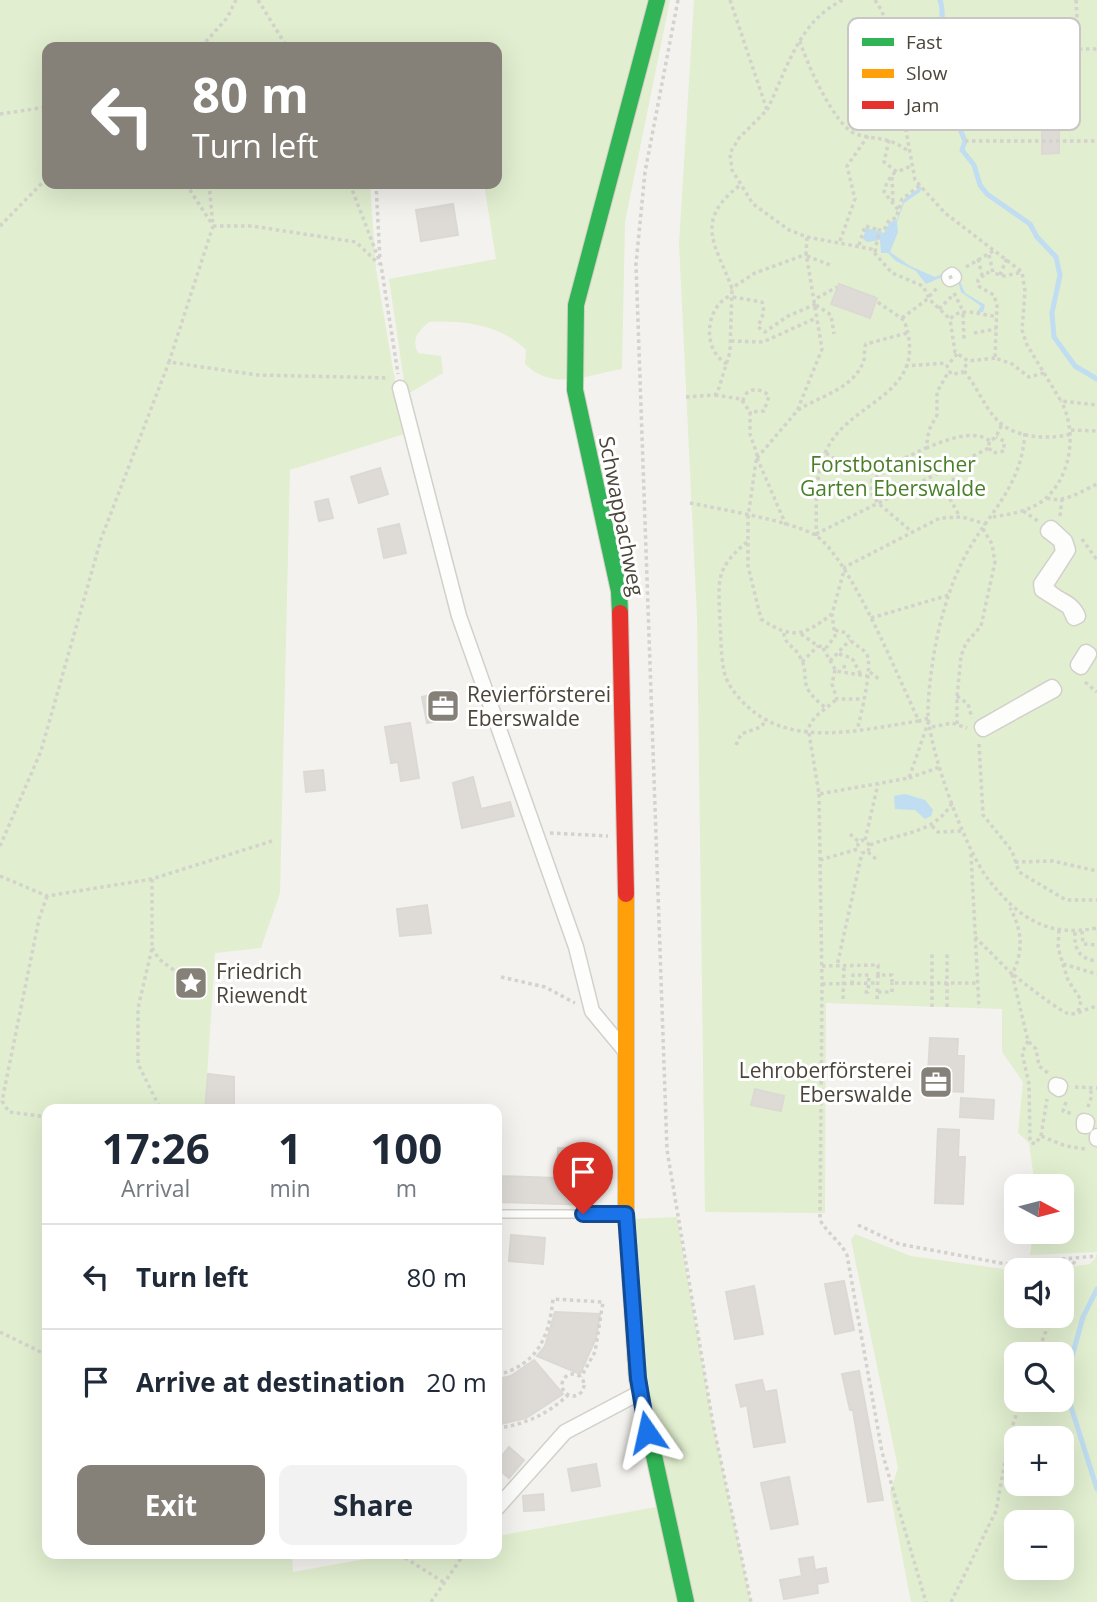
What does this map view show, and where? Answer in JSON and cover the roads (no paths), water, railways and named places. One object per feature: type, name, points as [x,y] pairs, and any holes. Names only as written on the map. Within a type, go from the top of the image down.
[{"type":"street","name":"Schwappachweg","points":[[657,0],[576,304],[575,390],[619,591],[626,839],[626,1214],[639,1393],[686,1602]]},
{"type":"street","points":[[397,383],[460,616],[576,947],[592,1011],[626,1052]]},
{"type":"street","points":[[1051,528],[1065,541],[1068,550],[1045,586],[1050,593],[1073,605],[1078,616],[1074,618],[1068,606],[1042,590],[1041,584],[1064,550],[1061,541],[1048,531],[1051,528]]},
{"type":"street","points":[[502,1502],[565,1432],[639,1393]]},
{"type":"lane","points":[[502,1214],[626,1214]]},
{"type":"water","points":[[922,186],[920,192],[904,203],[897,222],[898,232],[890,252],[910,266],[935,277],[943,274],[959,279],[965,293],[985,305],[983,312],[977,312],[981,306],[961,292],[958,281],[944,276],[926,284],[916,271],[896,261],[888,253],[881,253],[880,240],[867,242],[863,239],[866,228],[884,233],[890,222],[897,220],[904,199]]},
{"type":"water","points":[[905,794],[925,800],[933,810],[931,816],[925,819],[915,810],[895,809],[894,796]]},
{"type":"waterway","points":[[940,0],[942,18]]},
{"type":"waterway","points":[[960,130],[965,141],[962,150],[974,165],[980,185],[987,194],[1030,224],[1037,237],[1056,257],[1060,275],[1052,313],[1054,337],[1075,366],[1097,379]]},
{"type":"waterway","points":[[1097,1289],[1083,1317],[1068,1371],[1067,1394],[1097,1489]]},
{"type":"place","name":"Revierförsterei Eberswalde","points":[[443,706]]},
{"type":"place","name":"Friedrich Riewendt","points":[[191,983]]},
{"type":"place","name":"Lehroberförsterei Eberswalde","points":[[936,1082]]},
{"type":"park label","name":"Forstbotanischer Garten Eberswalde","points":[[893,476]]}]
